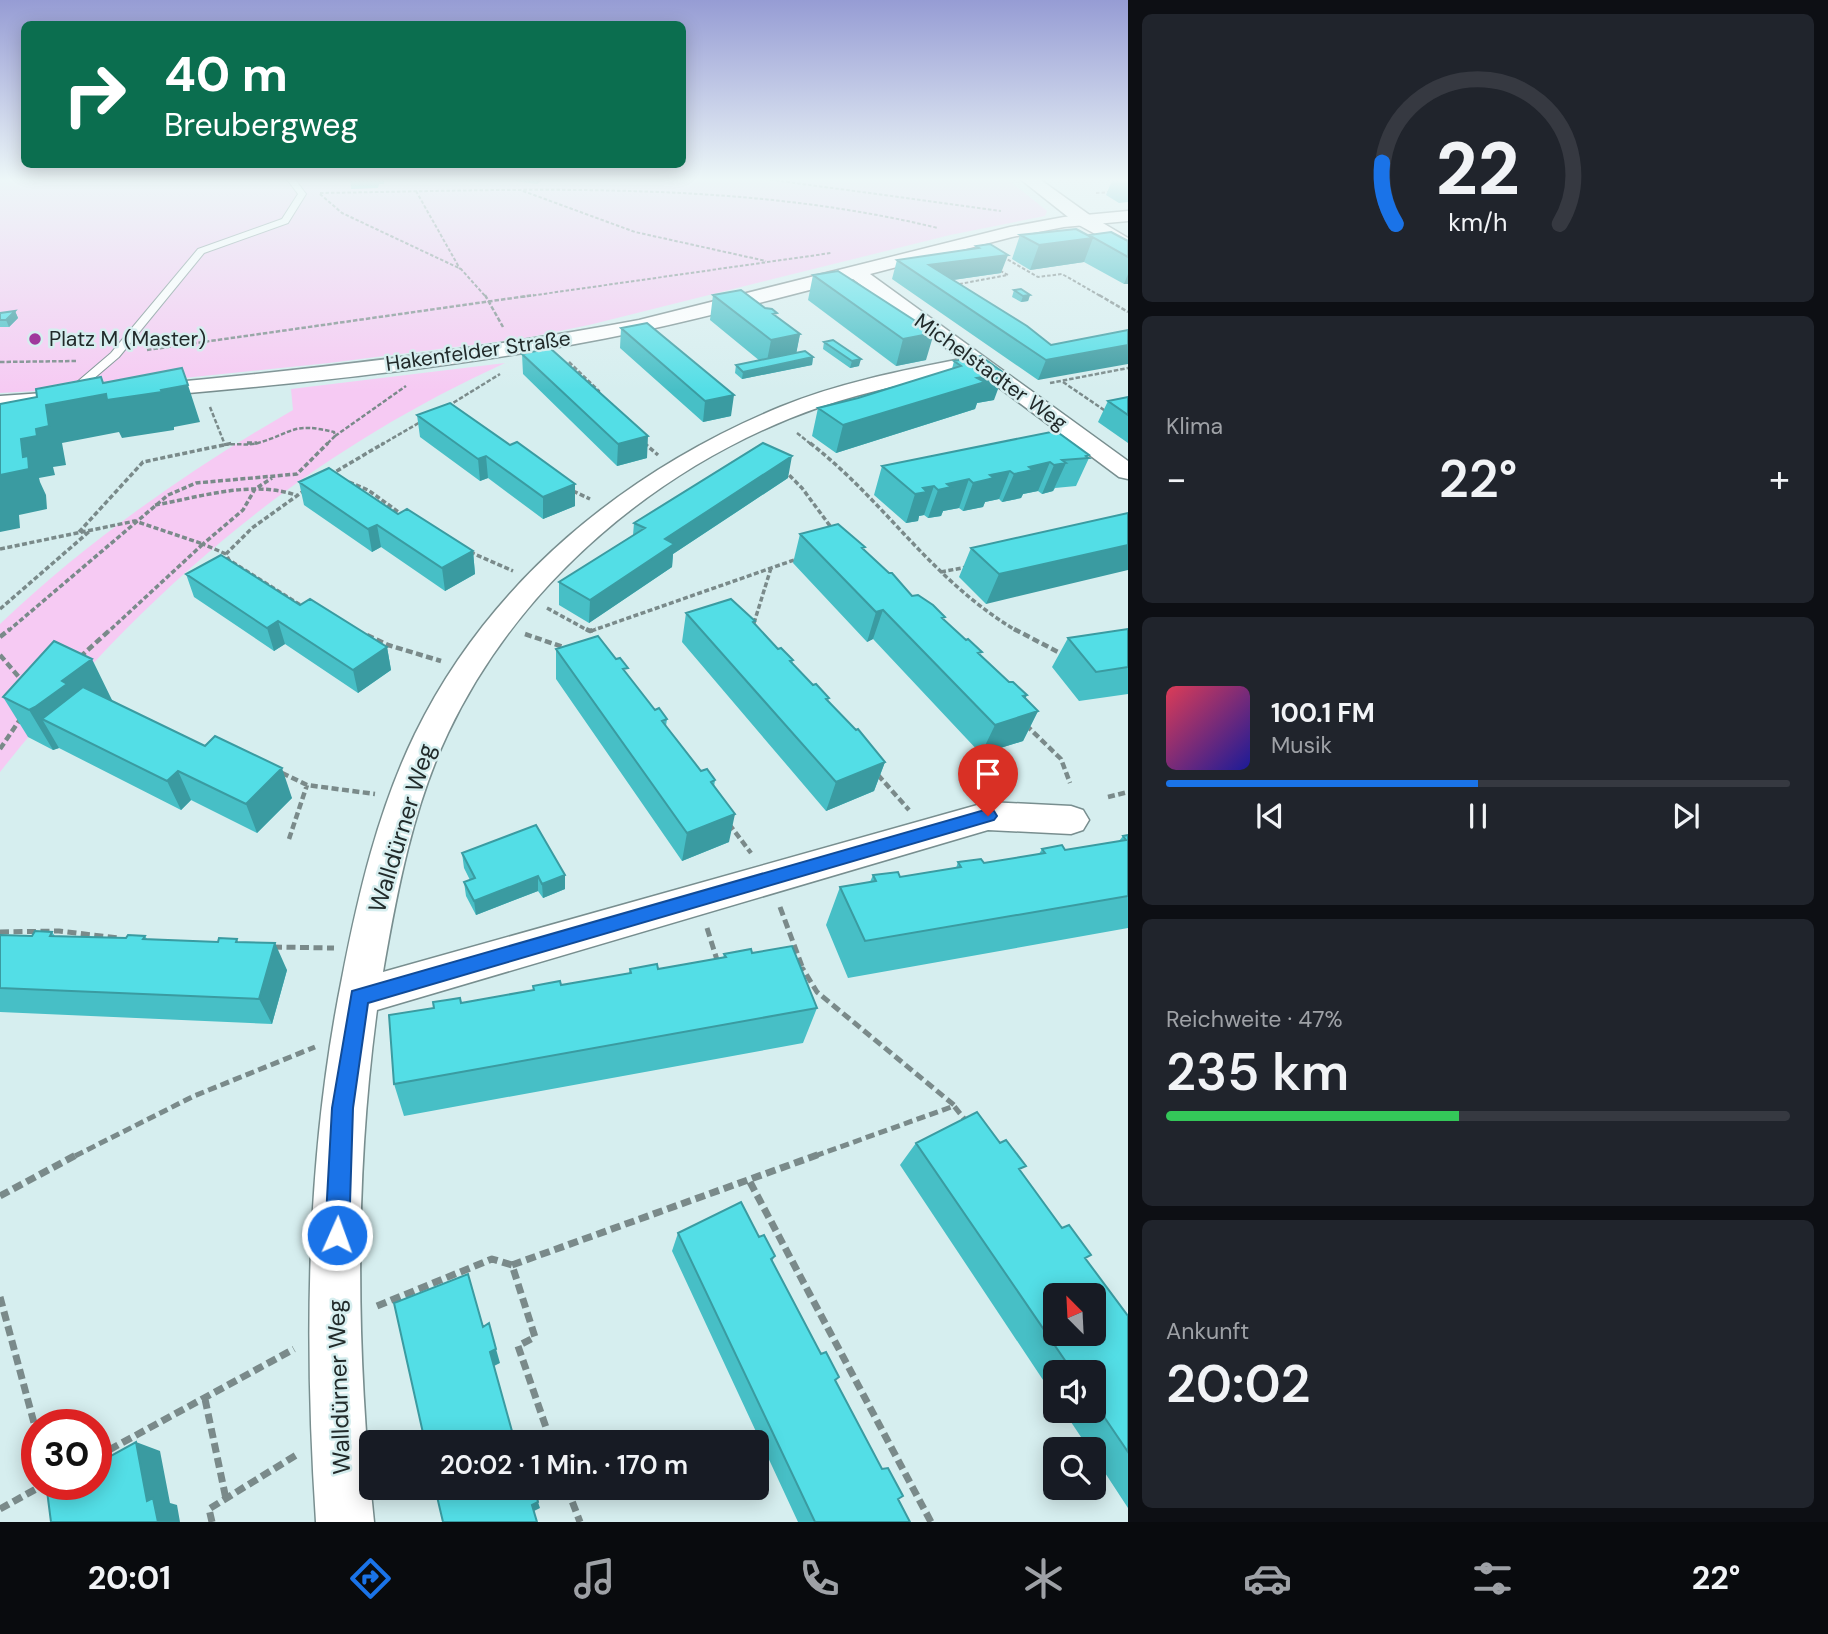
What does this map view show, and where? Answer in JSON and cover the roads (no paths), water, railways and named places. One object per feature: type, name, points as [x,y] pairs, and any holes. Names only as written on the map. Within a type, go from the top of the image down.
[{"type":"street","name":"Hakenfelder Straße","points":[[0,403],[234,383],[512,349],[639,326],[952,249]]},
{"type":"street","name":"Michelstadter Weg","points":[[855,272],[1128,472]]},
{"type":"street","name":"Walldürner Weg","points":[[345,1522],[338,1447],[336,1260],[342,1108],[359,997],[382,882],[412,784],[432,734],[476,655],[537,581],[626,502],[670,472],[721,443],[822,400],[881,383],[977,362]]},
{"type":"street","points":[[359,997],[988,816],[1071,820]]},
{"type":"lane","points":[[64,398],[114,355],[201,251],[207,249]]},
{"type":"place","name":"Platz M (Master)","points":[[35,339]]}]
